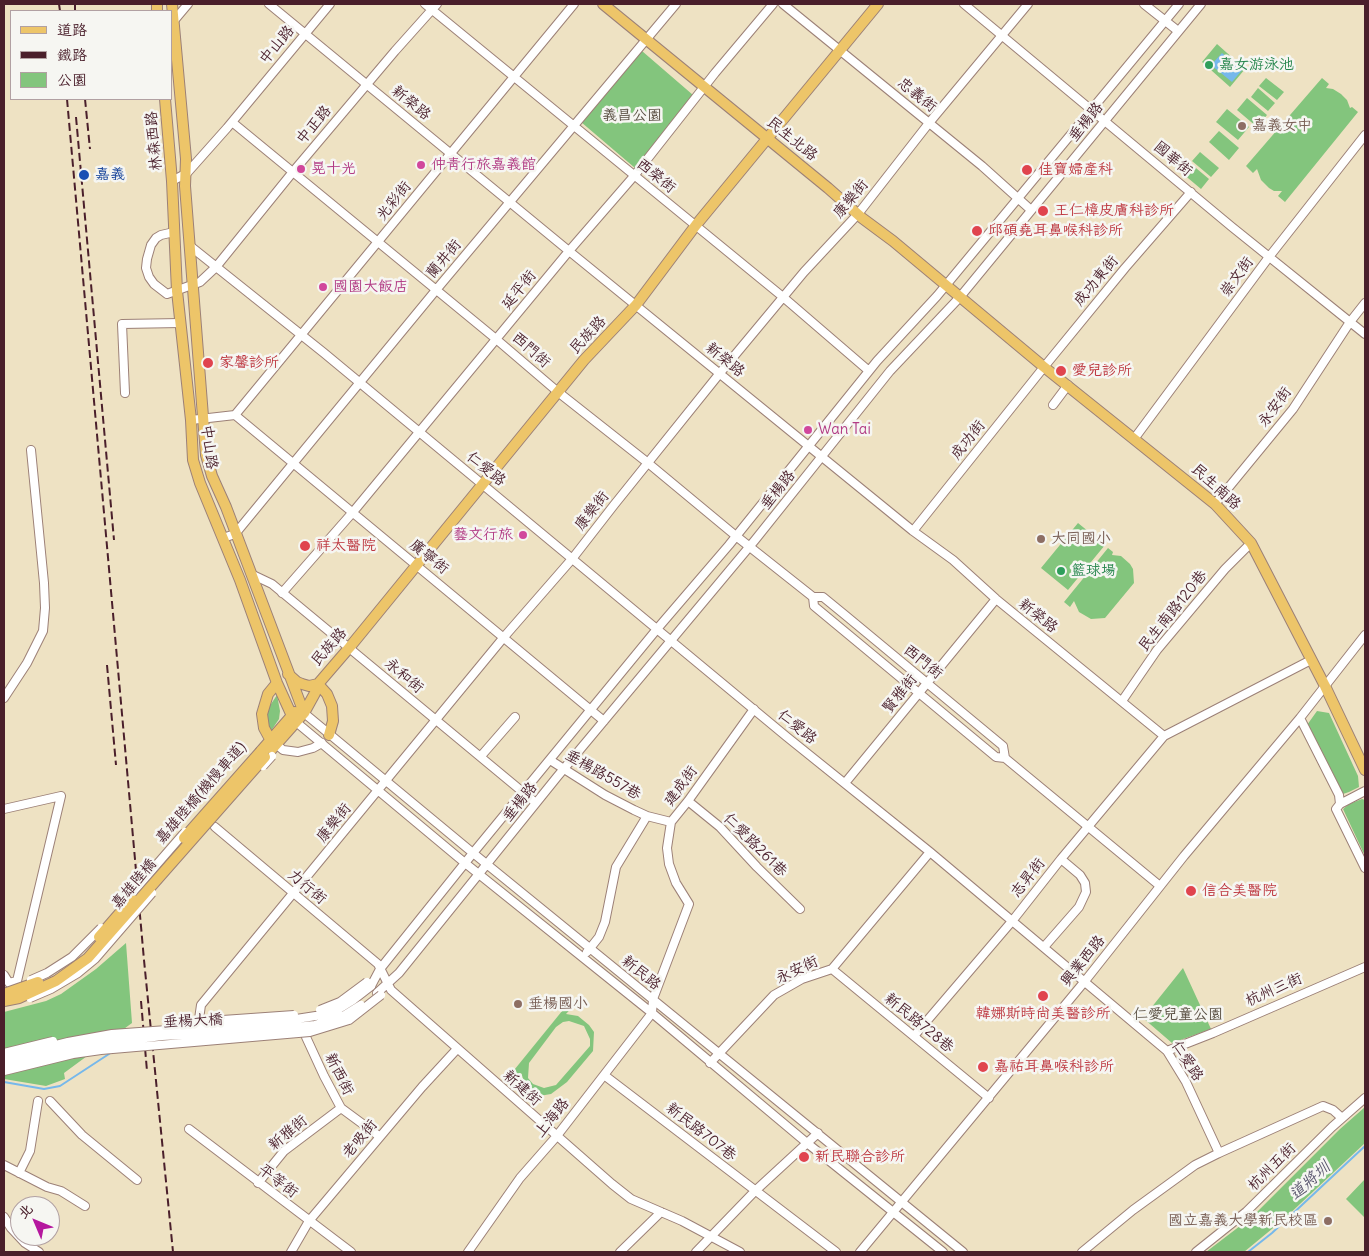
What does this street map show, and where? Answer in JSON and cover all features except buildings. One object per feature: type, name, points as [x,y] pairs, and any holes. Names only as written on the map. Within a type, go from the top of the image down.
[{"type":"main road","name":"林森西路","points":[[172,4],[172,23],[187,173]]},
{"type":"main road","name":"民生北路","points":[[604,4],[960,297]]},
{"type":"main road","name":"民族路","points":[[265,752],[315,693],[318,684],[584,360],[636,305],[696,225],[878,4]]},
{"type":"main road","name":"林森西路","points":[[165,100],[172,180]]},
{"type":"main road","name":"中山路","points":[[187,173],[185,186],[208,464],[301,710]]},
{"type":"main road","name":"中山路","points":[[172,180],[177,291],[191,420],[191,451],[196,472],[238,576],[277,683],[294,719]]},
{"type":"main road","name":"民生南路","points":[[960,297],[1215,504],[1251,543],[1325,686],[1365,770]]},
{"type":"main road","points":[[238,576],[251,574]]},
{"type":"main road","name":"民族路","points":[[288,674],[302,684],[309,686],[318,684]]},
{"type":"main road","points":[[273,742],[264,728],[262,714],[268,694],[277,683]]},
{"type":"main road","points":[[318,684],[327,694],[332,706],[333,721],[330,735]]},
{"type":"main road","name":"嘉雄陸橋","points":[[4,994],[56,974],[88,951],[265,752]]},
{"type":"main road","name":"嘉雄陸橋","points":[[4,1001],[18,998],[56,981],[88,958],[265,752]]},
{"type":"street","points":[[172,23],[188,4]]},
{"type":"street","name":"新榮路","points":[[269,4],[569,251],[913,531],[952,560],[996,600],[1164,736]]},
{"type":"street","name":"中山路","points":[[172,180],[187,173],[330,4]]},
{"type":"street","name":"西榮街","points":[[425,4],[435,7],[634,176],[696,225],[869,370]]},
{"type":"street","name":"光彩街","points":[[235,415],[574,4]]},
{"type":"street","name":"蘭井街","points":[[235,534],[554,148],[575,126],[676,4]]},
{"type":"street","name":"延平街","points":[[282,592],[353,512],[569,251],[634,176],[706,87],[715,73],[773,4]]},
{"type":"street","name":"忠義街","points":[[783,4],[982,166],[1031,210]]},
{"type":"street","name":"國華街","points":[[964,4],[1269,257],[1365,334]]},
{"type":"street","name":"康樂街","points":[[196,1043],[201,1006],[504,637],[572,559],[720,373],[804,272],[858,214],[929,123],[1028,4]]},
{"type":"street","points":[[1144,4],[1178,31]]},
{"type":"street","name":"垂楊路","points":[[369,984],[472,853],[736,536],[869,370],[946,286],[1179,4]]},
{"type":"street","name":"垂楊路","points":[[379,994],[750,546],[890,371],[960,297],[1201,4]]},
{"type":"street","name":"中正路","points":[[177,291],[200,282],[216,267],[366,84],[435,7]]},
{"type":"street","name":"西門街","points":[[232,122],[558,392],[736,536],[813,597],[824,597],[1003,746],[1005,758]]},
{"type":"street","name":"崇文街","points":[[1134,439],[1269,257],[1365,135]]},
{"type":"street","name":"成功東街","points":[[1044,367],[1191,192]]},
{"type":"street","points":[[174,232],[156,238],[149,250],[146,268],[154,284],[167,294],[177,291]]},
{"type":"street","name":"仁愛路","points":[[190,246],[302,335],[671,641],[1013,920],[1167,1051],[1186,1082],[1218,1153]]},
{"type":"street","name":"永安街","points":[[1215,504],[1293,409],[1350,322],[1365,303]]},
{"type":"street","points":[[125,393],[122,324],[181,323]]},
{"type":"street","name":"成功街","points":[[913,531],[1044,367]]},
{"type":"street","points":[[1053,405],[1068,385]]},
{"type":"street","points":[[191,420],[235,415]]},
{"type":"street","name":"廣寧街","points":[[235,415],[604,721]]},
{"type":"street","points":[[4,698],[43,631],[45,608],[44,583],[31,450]]},
{"type":"street","points":[[223,538],[235,534]]},
{"type":"street","name":"民生南路120巷","points":[[1122,701],[1157,650],[1225,569],[1251,543]]},
{"type":"street","name":"永和街","points":[[251,574],[272,584],[282,592],[536,803]]},
{"type":"street","name":"西門街","points":[[813,597],[814,606],[996,758],[1005,758],[1160,886]]},
{"type":"street","name":"賢雅街","points":[[845,783],[926,682],[996,600]]},
{"type":"street","name":"興業西路","points":[[860,1252],[1085,981],[1160,886],[1300,718],[1365,635]]},
{"type":"street","points":[[1164,736],[1311,660]]},
{"type":"street","name":"建成街","points":[[653,999],[689,904],[676,883],[669,864],[666,848],[672,822],[754,709]]},
{"type":"street","name":"新民路","points":[[301,710],[472,853],[963,1252]]},
{"type":"street","points":[[481,756],[515,717]]},
{"type":"street","points":[[1300,718],[1339,795],[1340,804]]},
{"type":"street","name":"新民路","points":[[294,719],[478,874],[652,1013],[807,1143],[943,1252]]},
{"type":"street","name":"志昇街","points":[[914,1036],[1013,920],[1061,859],[1164,736]]},
{"type":"street","points":[[273,742],[284,750],[298,752],[322,744]]},
{"type":"street","name":"嘉雄陸橋(機慢車道)","points":[[6,986],[23,984],[47,973],[80,950],[265,752]]},
{"type":"street","name":"嘉雄陸橋(機慢車道)","points":[[4,1006],[51,989],[78,973],[95,959],[265,752]]},
{"type":"street","name":"垂楊路557巷","points":[[550,760],[605,795],[646,816],[672,822]]},
{"type":"street","points":[[1365,791],[1340,804],[1336,810],[1365,868]]},
{"type":"street","points":[[4,809],[61,796],[17,981],[6,986],[4,975]]},
{"type":"street","name":"仁愛路261巷","points":[[688,801],[720,827],[800,909]]},
{"type":"street","points":[[583,958],[599,937],[605,922],[616,867],[646,816]]},
{"type":"street","name":"力行街","points":[[215,828],[378,964],[380,969]]},
{"type":"street","name":"永安街","points":[[710,1063],[774,995],[802,979],[832,969],[930,852]]},
{"type":"street","points":[[1044,947],[1079,907],[1086,892],[1085,883],[1080,875],[1061,859]]},
{"type":"street","name":"杭州三街","points":[[1167,1051],[1365,967]]},
{"type":"street","name":"新建街","points":[[380,969],[390,990],[556,1137],[632,1199],[712,1236],[740,1252]]},
{"type":"street","name":"新民路728巷","points":[[832,969],[989,1098]]},
{"type":"street","points":[[4,1053],[96,1031],[316,1012],[340,1002],[369,984]]},
{"type":"street","name":"垂楊大橋","points":[[4,1058],[68,1042],[112,1034],[277,1022],[322,1015],[345,1005],[369,984]]},
{"type":"street","points":[[4,1071],[73,1054],[101,1050],[310,1032],[349,1020],[379,994]]},
{"type":"street","name":"垂楊大橋","points":[[4,1065],[90,1045],[162,1036],[257,1031],[315,1025],[345,1015],[379,994]]},
{"type":"street","points":[[652,1013],[653,999]]},
{"type":"street","name":"上海路","points":[[468,1252],[520,1178],[556,1137],[652,1013]]},
{"type":"street","name":"新西街","points":[[306,1037],[341,1108],[379,1136]]},
{"type":"street","name":"老吸街","points":[[291,1252],[309,1221],[379,1136],[457,1049]]},
{"type":"street","name":"新民路707巷","points":[[604,1074],[836,1252]]},
{"type":"street","name":"杭州五街","points":[[1196,1252],[1246,1212],[1365,1098]]},
{"type":"street","points":[[19,1173],[30,1151],[38,1101]]},
{"type":"street","points":[[50,1101],[82,1136],[137,1180]]},
{"type":"street","name":"杭州五街","points":[[1218,1153],[1323,1106],[1333,1110],[1342,1118]]},
{"type":"street","name":"新雅街","points":[[258,1182],[284,1151],[341,1108]]},
{"type":"street","name":"平等街","points":[[189,1129],[351,1252]]},
{"type":"street","points":[[696,1252],[755,1191],[818,1133]]},
{"type":"street","points":[[1082,1252],[1129,1213],[1195,1165],[1218,1153]]},
{"type":"street","points":[[4,1165],[47,1188],[61,1191],[85,1206]]},
{"type":"street","points":[[620,1252],[661,1212]]},
{"type":"green space","points":[[1217,44],[1245,69],[1230,87],[1202,62]]},
{"type":"green space","name":"義昌公園","points":[[642,51],[693,95],[635,168],[581,122]]},
{"type":"green space","points":[[1266,78],[1284,92],[1277,100],[1259,86]]},
{"type":"green space","points":[[1322,78],[1329,84],[1326,88],[1333,89],[1341,94],[1347,100],[1350,108],[1352,107],[1358,112],[1285,202],[1278,196],[1282,191],[1274,191],[1269,188],[1261,180],[1257,169],[1253,173],[1246,166]]},
{"type":"green space","points":[[1258,88],[1275,103],[1268,111],[1251,97]]},
{"type":"green space","points":[[1247,98],[1267,115],[1257,127],[1237,110]]},
{"type":"green space","points":[[1227,109],[1249,127],[1238,140],[1216,122]]},
{"type":"green space","points":[[1219,131],[1239,148],[1229,160],[1209,142]]},
{"type":"green space","points":[[1200,152],[1219,168],[1211,177],[1192,161]]},
{"type":"green space","points":[[1190,163],[1209,179],[1201,189],[1182,173]]},
{"type":"green space","points":[[1078,523],[1105,545],[1068,590],[1041,568]]},
{"type":"green space","points":[[1108,548],[1113,552],[1112,555],[1121,556],[1130,564],[1133,569],[1134,583],[1105,618],[1091,619],[1079,612],[1074,601],[1070,607],[1064,602]]},
{"type":"green space","points":[[277,695],[280,711],[279,719],[271,731],[266,723],[267,710]]},
{"type":"green space","points":[[1317,711],[1329,713],[1358,776],[1359,787],[1349,792],[1343,794],[1307,725]]},
{"type":"green space","points":[[1362,799],[1365,800],[1365,856],[1343,809],[1349,804]]},
{"type":"green space","points":[[126,943],[132,1023],[64,1073],[65,1079],[46,1086],[4,1079],[4,1012],[46,1001],[61,994],[96,969]]},
{"type":"green space","name":"仁愛兒童公園","points":[[1183,968],[1211,1029],[1172,1043],[1143,1018]]},
{"type":"green space","points":[[571,1000],[576,1003],[566,1014],[578,1016],[589,1025],[594,1032],[593,1051],[567,1082],[551,1094],[539,1096],[533,1093],[525,1084],[521,1073],[510,1084],[506,1080]],"holes":[[[569,1021],[584,1026],[590,1039],[590,1046],[556,1085],[544,1088],[533,1084],[528,1078],[529,1063],[556,1027],[563,1022]]]},
{"type":"green space","points":[[1365,1107],[1365,1143],[1284,1219],[1244,1252],[1206,1252],[1253,1216],[1340,1129]]},
{"type":"green space","points":[[1365,1179],[1365,1218],[1346,1199]]},
{"type":"water","points":[[1222,53],[1242,70],[1232,82],[1211,65]]},
{"type":"waterway","points":[[4,1082],[44,1089],[60,1086],[112,1052]]},
{"type":"waterway","name":"道將圳","points":[[1248,1252],[1272,1233],[1365,1146]]},
{"type":"railway","points":[[59,4],[60,10]]},
{"type":"railway","points":[[75,4],[75,10]]},
{"type":"railway","points":[[67,100],[144,960],[173,1252]]},
{"type":"railway","points":[[85,100],[90,149]]},
{"type":"railway","points":[[76,117],[114,540]]},
{"type":"railway","points":[[107,665],[116,765]]},
{"type":"railway","points":[[141,1001],[147,1071]]},
{"type":"place","name":"嘉女游泳池","points":[[1209,65]]},
{"type":"place","name":"嘉義女中","points":[[1242,126]]},
{"type":"place","name":"仲青行旅嘉義館","points":[[421,165]]},
{"type":"place","name":"晃十光","points":[[301,169]]},
{"type":"place","name":"佳寶婦產科","points":[[1027,170]]},
{"type":"place","name":"嘉義","points":[[84,175]]},
{"type":"place","name":"王仁樟皮膚科診所","points":[[1043,211]]},
{"type":"place","name":"邱碩堯耳鼻喉科診所","points":[[977,231]]},
{"type":"place","name":"國園大飯店","points":[[323,287]]},
{"type":"place","name":"家馨診所","points":[[208,363]]},
{"type":"place","name":"愛兒診所","points":[[1061,371]]},
{"type":"place","name":"Wan Tai","points":[[808,430]]},
{"type":"place","name":"藝文行旅","points":[[523,535]]},
{"type":"place","name":"大同國小","points":[[1041,539]]},
{"type":"place","name":"祥太醫院","points":[[305,546]]},
{"type":"place","name":"籃球場","points":[[1061,571]]},
{"type":"place","name":"信合美醫院","points":[[1191,891]]},
{"type":"place","name":"韓娜斯時尚美醫診所","points":[[1043,996]]},
{"type":"place","name":"垂楊國小","points":[[518,1004]]},
{"type":"place","name":"嘉祐耳鼻喉科診所","points":[[983,1067]]},
{"type":"place","name":"新民聯合診所","points":[[804,1157]]},
{"type":"place","name":"國立嘉義大學新民校區","points":[[1328,1221]]}]
